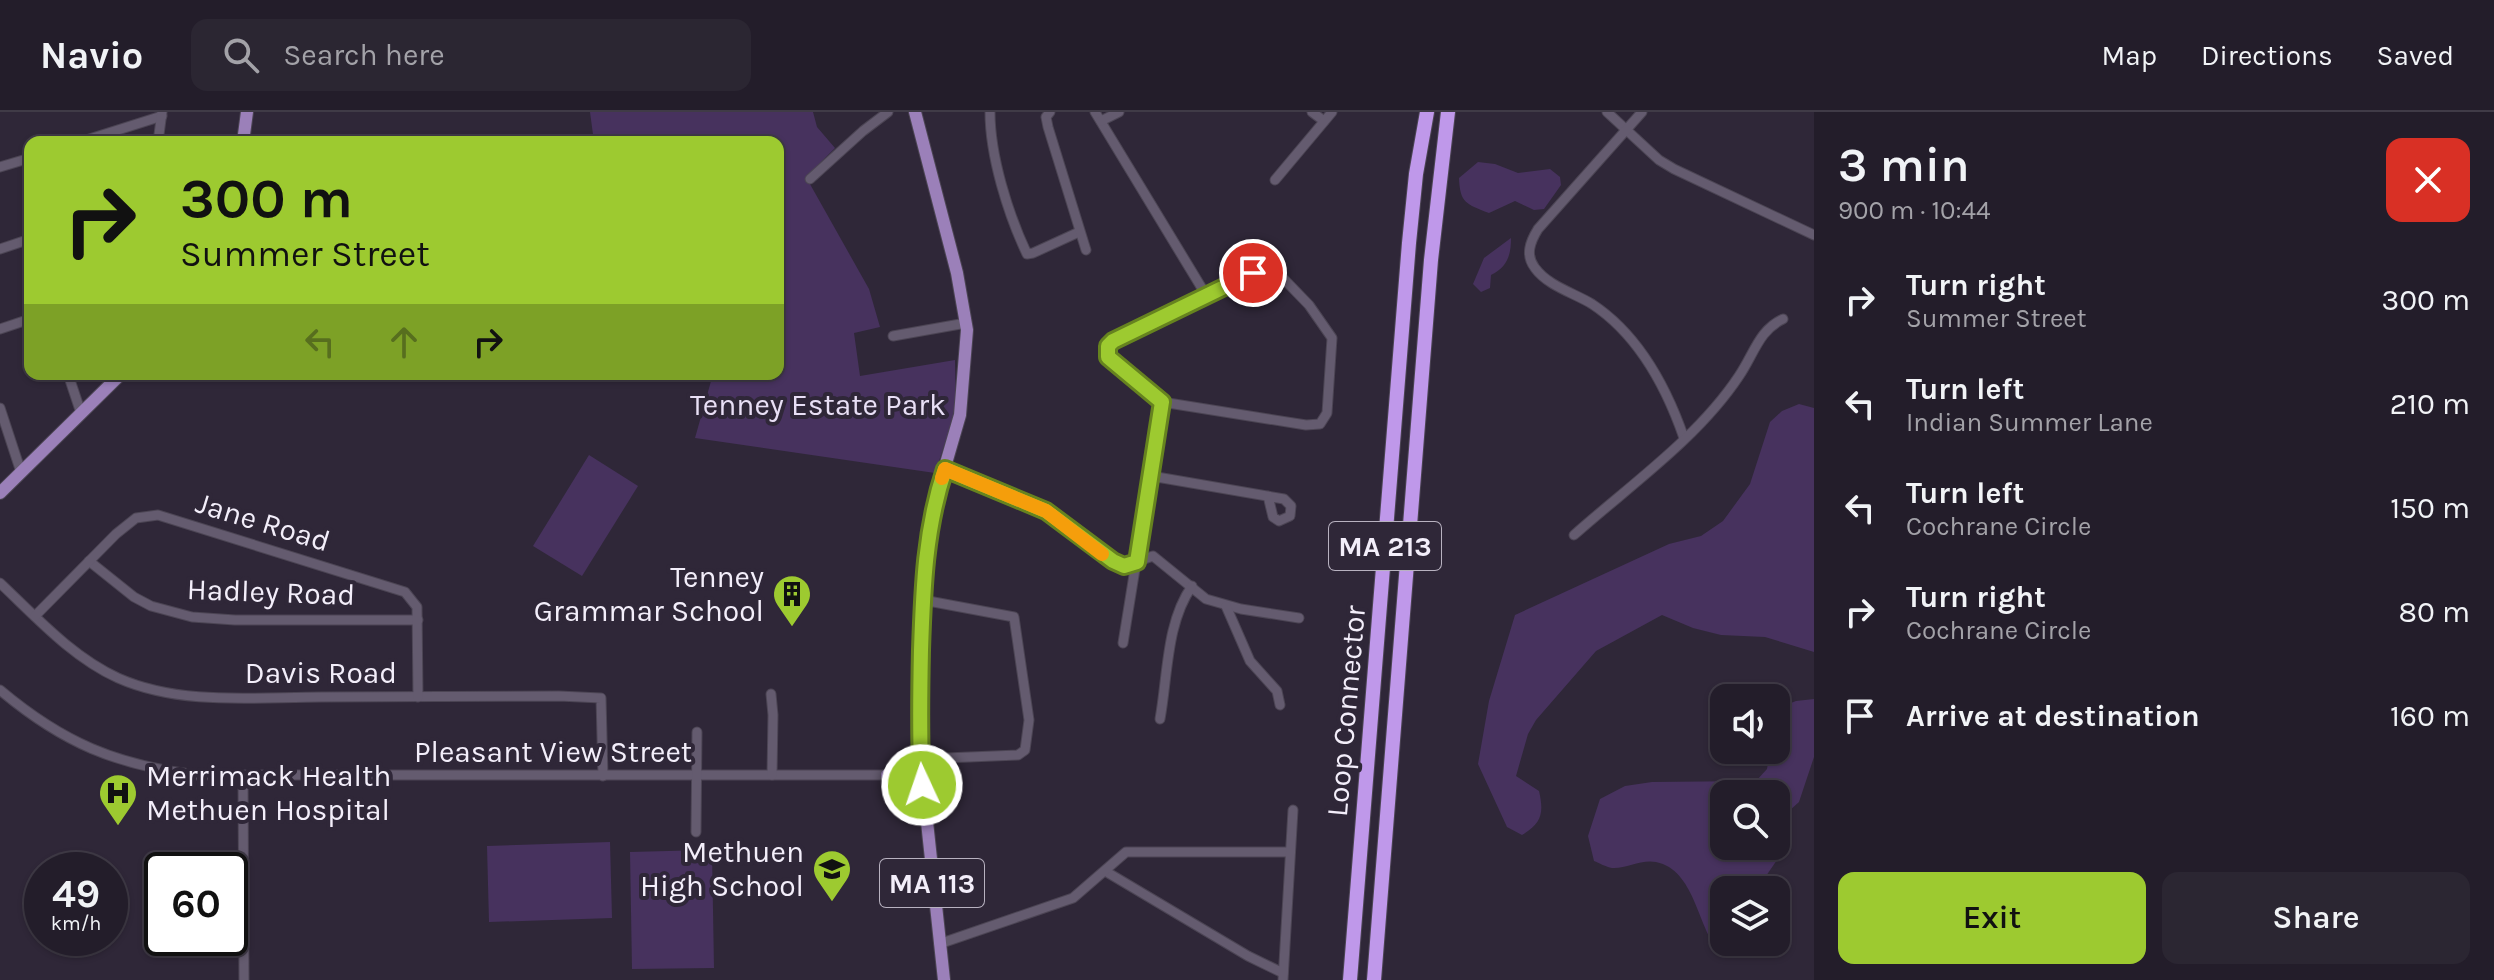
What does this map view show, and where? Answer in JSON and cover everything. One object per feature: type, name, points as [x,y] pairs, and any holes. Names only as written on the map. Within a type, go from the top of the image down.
[{"type":"highway","name":"Loop Connector","points":[[1350,980],[1409,243],[1416,174],[1427,112]]},
{"type":"highway","name":"Loop Connector","points":[[1374,980],[1431,260],[1448,112]]},
{"type":"main road","points":[[244,136],[247,112]]},
{"type":"main road","name":"MA 113","points":[[915,112],[957,273],[966,323],[960,415],[929,524],[923,600],[922,785],[944,980]]},
{"type":"main road","points":[[0,493],[115,380]]},
{"type":"main road","points":[[887,775],[911,767],[921,759]]},
{"type":"main road","points":[[887,775],[922,785]]},
{"type":"street","points":[[810,179],[888,112]]},
{"type":"street","points":[[990,112],[993,150],[1019,238],[1027,254],[1079,232]]},
{"type":"street","points":[[1050,112],[1046,117],[1048,127],[1086,250]]},
{"type":"street","points":[[1119,112],[1098,116],[1206,295]]},
{"type":"street","points":[[1312,112],[1324,121]]},
{"type":"street","points":[[1275,180],[1332,112]]},
{"type":"street","points":[[1607,112],[1659,160],[1674,169],[1814,235]]},
{"type":"street","points":[[1642,112],[1538,229],[1529,246],[1529,254],[1535,270],[1543,277],[1592,304],[1630,338],[1662,383],[1684,438]]},
{"type":"street","points":[[98,136],[162,114],[159,136]]},
{"type":"street","points":[[0,167],[24,160]]},
{"type":"street","points":[[0,249],[24,241]]},
{"type":"street","points":[[1268,267],[1279,274],[1316,314],[1332,338],[1327,413],[1320,424],[1306,425],[1162,402],[1108,357],[1108,346],[1268,267]]},
{"type":"street","points":[[1574,535],[1684,438],[1728,392],[1767,327],[1783,319]]},
{"type":"street","points":[[0,329],[24,321]]},
{"type":"street","points":[[893,336],[966,323]]},
{"type":"street","points":[[70,380],[81,413]]},
{"type":"street","points":[[1123,643],[1162,402]]},
{"type":"street","points":[[0,408],[21,472]]},
{"type":"street","points":[[945,469],[1046,511],[1124,566],[1153,556],[1206,599],[1226,606],[1299,618]]},
{"type":"street","points":[[1151,476],[1268,496]]},
{"type":"street","name":"Jane Road","points":[[35,616],[136,518],[158,515],[398,589],[414,601],[418,620]]},
{"type":"street","name":"Hadley Road","points":[[89,561],[134,597],[151,606],[192,617],[235,620],[418,620]]},
{"type":"street","name":"Davis Road","points":[[0,583],[77,652],[110,673],[140,685],[171,692],[235,697],[601,698],[603,776]]},
{"type":"street","points":[[1160,719],[1174,627],[1192,586]]},
{"type":"street","points":[[921,759],[1018,755],[1025,750],[1029,720],[1014,617],[923,600]]},
{"type":"street","points":[[1226,606],[1250,661],[1277,691],[1280,705]]},
{"type":"street","points":[[418,620],[418,697]]},
{"type":"street","name":"Pleasant View Street","points":[[0,690],[59,734],[116,759],[180,773],[243,776],[887,775]]},
{"type":"street","points":[[771,694],[772,775]]},
{"type":"street","points":[[696,832],[697,732]]},
{"type":"street","points":[[243,776],[244,980]]},
{"type":"street","points":[[1105,871],[1283,977],[1293,810]]},
{"type":"street","points":[[939,944],[1073,898],[1119,857],[1135,851],[1290,852]]},
{"type":"green space","name":"Tenney Estate Park","points":[[590,112],[813,112],[817,127],[835,148],[806,177],[869,289],[880,327],[854,333],[860,376],[955,360],[956,410],[935,473],[695,438],[711,380],[784,380],[784,136],[593,136]]},
{"type":"green space","points":[[1478,162],[1495,164],[1518,173],[1550,169],[1560,177],[1561,185],[1544,209],[1534,210],[1515,201],[1489,213],[1470,205],[1461,193],[1459,178]]},
{"type":"green space","points":[[1511,238],[1507,260],[1491,275],[1490,288],[1481,292],[1473,284],[1484,258]]},
{"type":"green space","points":[[1799,404],[1814,408],[1814,652],[1765,637],[1721,635],[1662,615],[1596,651],[1536,720],[1528,734],[1516,776],[1539,791],[1540,817],[1522,835],[1507,827],[1478,764],[1489,701],[1515,615],[1669,544],[1701,536],[1723,521],[1750,484],[1770,422],[1782,411]]},
{"type":"green space","points":[[589,455],[638,486],[582,576],[533,546]]},
{"type":"green space","points":[[1814,699],[1814,757],[1799,802],[1790,810],[1790,780],[1757,780],[1768,764],[1790,764],[1790,703]]},
{"type":"green space","points":[[1710,781],[1710,860],[1777,860],[1766,876],[1710,876],[1710,936],[1687,887],[1669,867],[1645,862],[1612,868],[1594,861],[1588,836],[1600,799],[1625,786],[1652,782]]},
{"type":"green space","points":[[610,842],[612,918],[489,922],[487,846]]},
{"type":"green space","points":[[706,850],[712,853],[714,968],[632,969],[630,852]]},
{"type":"slow traffic","points":[[942,478],[945,469],[1046,511],[1102,554]]},
{"type":"place","name":"Tenney Grammar School","points":[[792,628]]},
{"type":"place","name":"Merrimack Health Methuen Hospital","points":[[118,827]]},
{"type":"place","name":"Methuen High School","points":[[832,903]]},
{"type":"route","points":[[922,785],[920,692],[925,563],[931,515],[945,469],[1046,511],[1113,561],[1124,566],[1137,562],[1162,402],[1108,357],[1108,346],[1174,310],[1253,273]]}]
